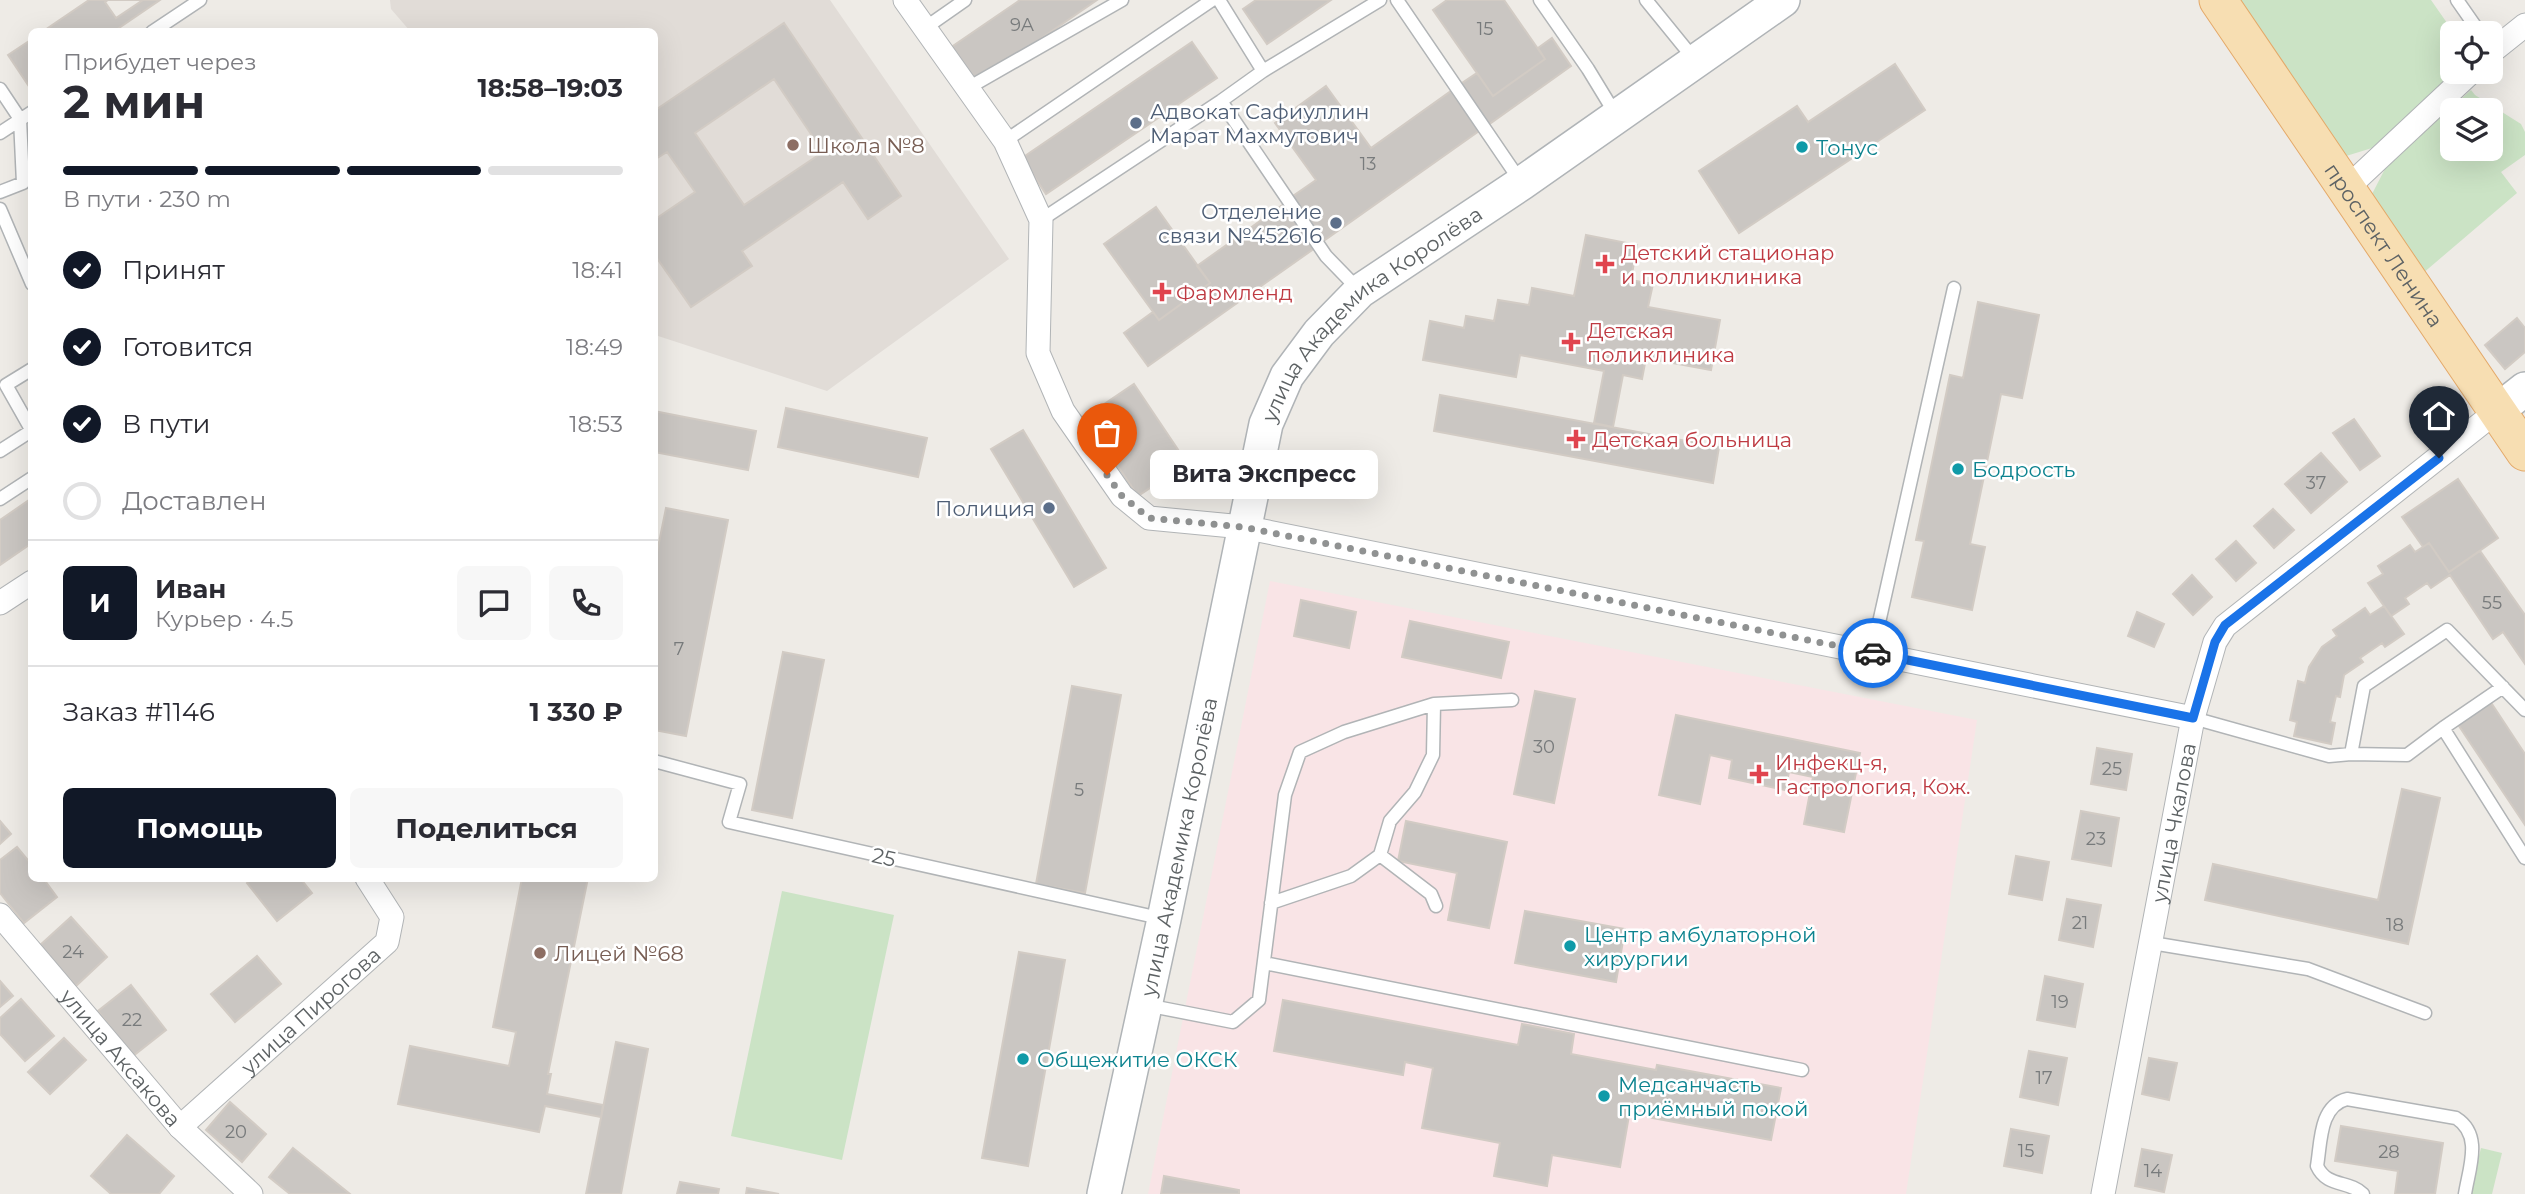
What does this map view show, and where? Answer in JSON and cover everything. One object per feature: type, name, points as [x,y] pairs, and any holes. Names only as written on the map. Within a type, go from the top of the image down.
[{"type":"main road","name":"проспект Ленина","points":[[2218,0],[2346,189],[2511,400],[2525,452]]},
{"type":"main road","name":"проспект Ленина","points":[[2225,0],[2244,36]]},
{"type":"street","points":[[905,0],[1005,141],[1041,220],[1038,353],[1063,411],[1122,496],[1149,518],[1243,527],[2193,718]]},
{"type":"street","name":"улица Академика Королёва","points":[[1104,1194],[1164,919],[1243,527],[1266,425],[1287,376],[1319,333],[1360,292],[1783,0]]},
{"type":"street","points":[[2503,38],[2525,25]]},
{"type":"street","points":[[2346,189],[2457,84]]},
{"type":"street","name":"улица Чкалова","points":[[2104,1194],[2193,718],[2215,642],[2225,625],[2511,400]]},
{"type":"street","points":[[0,603],[28,585]]},
{"type":"street","name":"улица Пирогова","points":[[180,1127],[387,942],[392,917],[372,882]]},
{"type":"street","name":"улица Аксакова","points":[[0,915],[180,1127],[251,1194]]},
{"type":"lane","points":[[158,28],[200,0]]},
{"type":"lane","points":[[925,28],[965,0]]},
{"type":"lane","points":[[968,88],[1122,0]]},
{"type":"lane","points":[[1005,141],[1212,0]]},
{"type":"lane","points":[[1219,0],[1263,71]]},
{"type":"lane","points":[[1041,220],[1263,71],[1380,0]]},
{"type":"lane","points":[[1397,0],[1521,183]]},
{"type":"lane","points":[[1540,0],[1588,69],[1616,116]]},
{"type":"lane","points":[[1646,0],[1696,61]]},
{"type":"lane","points":[[2457,0],[2471,21]]},
{"type":"lane","points":[[0,89],[26,116],[27,185],[0,192]]},
{"type":"lane","points":[[1222,101],[1326,256],[1360,292]]},
{"type":"lane","points":[[0,133],[26,116]]},
{"type":"lane","points":[[0,209],[28,275]]},
{"type":"lane","points":[[1874,653],[1954,288]]},
{"type":"lane","points":[[28,371],[6,385],[28,425]]},
{"type":"lane","points":[[0,451],[28,433]]},
{"type":"lane","points":[[0,499],[28,481]]},
{"type":"lane","points":[[2351,754],[2364,686],[2447,629],[2525,710]]},
{"type":"lane","points":[[2193,718],[2329,756],[2407,755],[2503,687]]},
{"type":"lane","points":[[1146,1005],[1233,1022],[1259,1000],[1285,795],[1300,752],[1344,732],[1434,704],[1512,700]]},
{"type":"lane","points":[[1271,903],[1351,876],[1380,855],[1390,821],[1415,792],[1433,755],[1434,704]]},
{"type":"lane","points":[[2443,729],[2525,858]]},
{"type":"lane","name":"25","points":[[658,762],[740,784],[729,822],[1164,919]]},
{"type":"lane","points":[[1380,855],[1431,894],[1436,906]]},
{"type":"lane","points":[[2152,943],[2308,969],[2425,1013]]},
{"type":"lane","points":[[1264,963],[1802,1070]]},
{"type":"lane","points":[[2363,1194],[2356,1187],[2325,1179],[2317,1166],[2328,1111],[2336,1103],[2347,1099],[2456,1118],[2465,1123],[2473,1143],[2465,1194]]},
{"type":"shaded area","name":"Школа №8","points":[[390,0],[830,0],[1009,259],[827,391],[658,336],[658,28],[407,28],[391,9]]},
{"type":"shaded area","points":[[1270,581],[1977,720],[1906,1194],[1148,1194]]},
{"type":"green space","points":[[2240,0],[2431,0],[2446,21],[2440,21],[2442,84],[2372,148],[2343,157]]},
{"type":"green space","points":[[2471,90],[2480,98],[2462,98]]},
{"type":"green space","points":[[2503,113],[2521,124],[2525,132],[2525,155],[2501,172],[2517,193],[2422,274],[2371,196],[2387,165],[2440,118],[2440,161],[2503,161]]},
{"type":"green space","points":[[782,891],[894,915],[842,1160],[731,1136]]},
{"type":"green space","points":[[2481,1148],[2502,1153],[2492,1194],[2470,1194]]},
{"type":"building","points":[[89,0],[160,0],[119,28],[48,28]]},
{"type":"building","points":[[143,0],[116,18],[105,2]]},
{"type":"building","points":[[1020,0],[1097,0],[972,86],[947,50]]},
{"type":"building","points":[[1256,0],[1331,0],[1267,44],[1243,9]]},
{"type":"building","points":[[1447,0],[1504,0],[1545,59],[1493,96],[1433,10]]},
{"type":"building","points":[[784,23],[901,196],[868,219],[843,182],[742,251],[752,266],[691,307],[658,260],[658,217],[695,192],[667,152],[658,158],[658,108]],"holes":[[[774,79],[823,152],[744,205],[695,133]]]},
{"type":"building","points":[[1552,38],[1571,66],[1488,125],[1459,85],[1477,73],[1493,96],[1545,59],[1538,48]]},
{"type":"building","points":[[28,42],[28,85],[8,55]]},
{"type":"building","points":[[1192,42],[1217,78],[1046,194],[1022,158]]},
{"type":"building","name":"Тонус","points":[[1895,64],[1925,110],[1739,233],[1699,171],[1797,106],[1808,122]]},
{"type":"building","points":[[1326,86],[1371,148],[1451,91],[1479,131],[1322,242],[1290,198],[1316,180],[1275,123]]},
{"type":"building","points":[[1284,204],[1315,248],[1148,366],[1124,333],[1153,312],[1159,320],[1210,283],[1197,266]]},
{"type":"building","points":[[1156,207],[1210,283],[1159,320],[1104,244]]},
{"type":"building","name":"Детская поликлиника","points":[[1586,235],[1637,245],[1631,280],[1653,284],[1648,307],[1720,320],[1711,370],[1646,358],[1642,379],[1623,375],[1613,427],[1594,423],[1604,371],[1520,355],[1516,377],[1423,360],[1430,321],[1464,328],[1466,316],[1494,321],[1498,300],[1529,305],[1532,288],[1574,296]]},
{"type":"building","name":"Бодрость","points":[[1978,302],[2039,315],[2022,398],[2001,394],[1970,544],[1985,547],[1972,610],[1912,597],[1924,541],[1916,540],[1950,375],[1963,378]]},
{"type":"building","points":[[2517,318],[2525,328],[2525,352],[2505,369],[2485,345]]},
{"type":"building","points":[[1134,384],[1187,463],[1138,496],[1085,417]]},
{"type":"building","name":"Детская больница","points":[[1440,395],[1719,447],[1713,483],[1434,431]]},
{"type":"building","points":[[786,408],[927,438],[918,477],[778,447]]},
{"type":"building","points":[[658,412],[756,431],[748,470],[658,453]]},
{"type":"building","points":[[2354,419],[2380,456],[2360,470],[2333,433]]},
{"type":"building","name":"Полиция","points":[[1023,430],[1106,568],[1074,587],[991,449]]},
{"type":"building","points":[[2321,453],[2347,482],[2311,513],[2285,484]]},
{"type":"building","points":[[2458,479],[2498,538],[2449,572],[2429,543],[2423,547],[2402,517]]},
{"type":"building","points":[[28,501],[28,546],[0,565],[0,520]]},
{"type":"building","points":[[666,508],[728,520],[686,736],[658,731],[658,547]]},
{"type":"building","points":[[2273,509],[2294,530],[2274,548],[2254,526]]},
{"type":"building","points":[[2236,541],[2256,563],[2236,581],[2216,559]]},
{"type":"building","points":[[2429,543],[2449,572],[2480,551],[2525,615],[2525,664],[2503,632],[2493,639],[2450,575],[2431,588],[2427,583],[2405,598],[2409,604],[2391,616],[2368,583],[2383,574],[2378,566],[2410,545],[2415,552]]},
{"type":"building","points":[[2192,575],[2212,597],[2193,615],[2173,594]]},
{"type":"building","points":[[1301,600],[1356,612],[1349,648],[1294,636]]},
{"type":"building","points":[[2384,606],[2404,634],[2385,647],[2382,643],[2360,658],[2363,662],[2344,675],[2340,697],[2336,696],[2330,722],[2335,723],[2331,744],[2294,736],[2297,722],[2290,720],[2298,681],[2305,683],[2309,667],[2322,647],[2337,636],[2333,630],[2365,608],[2370,615]]},
{"type":"building","points":[[2137,612],[2164,624],[2154,647],[2128,636]]},
{"type":"building","points":[[1410,621],[1509,642],[1501,678],[1402,657]]},
{"type":"building","points":[[783,652],[824,660],[792,818],[752,810]]},
{"type":"building","points":[[1072,686],[1121,695],[1085,893],[1036,884]]},
{"type":"building","points":[[1535,691],[1575,699],[1554,803],[1514,794]]},
{"type":"building","points":[[2490,701],[2525,754],[2525,825],[2457,723]]},
{"type":"building","name":"Инфекц-я, Гастрология, Кож.","points":[[1676,715],[1860,753],[1844,832],[1804,824],[1813,777],[1789,772],[1785,790],[1729,778],[1732,760],[1710,755],[1700,804],[1659,795]]},
{"type":"building","points":[[2097,748],[2132,754],[2126,790],[2091,784]]},
{"type":"building","points":[[2402,789],[2440,798],[2408,944],[2205,900],[2213,864],[2378,900]]},
{"type":"building","points":[[2081,811],[2119,818],[2111,866],[2072,859]]},
{"type":"building","points":[[0,821],[11,834],[0,844]]},
{"type":"building","points":[[1406,821],[1507,842],[1489,928],[1448,920],[1457,873],[1398,861]]},
{"type":"building","points":[[17,847],[28,860],[28,882],[46,882],[57,897],[24,923],[0,893],[0,860]]},
{"type":"building","points":[[2016,856],[2049,862],[2042,900],[2009,894]]},
{"type":"building","points":[[303,882],[312,893],[277,921],[247,883]]},
{"type":"building","name":"Лицей №68","points":[[521,882],[587,882],[548,1074],[551,1074],[547,1094],[603,1105],[601,1117],[545,1106],[539,1132],[398,1104],[410,1046],[509,1066],[516,1032],[493,1027]]},
{"type":"building","points":[[2067,899],[2101,905],[2093,947],[2059,940]]},
{"type":"building","name":"Центр амбулаторной хирургии","points":[[1525,911],[1625,929],[1616,982],[1515,963]]},
{"type":"building","points":[[71,917],[107,957],[76,986],[39,946]]},
{"type":"building","name":"Общежитие ОКСК","points":[[1019,952],[1065,960],[1028,1166],[982,1158]]},
{"type":"building","points":[[257,956],[281,984],[235,1022],[211,994]]},
{"type":"building","points":[[2045,976],[2083,984],[2075,1027],[2037,1020]]},
{"type":"building","points":[[0,981],[13,996],[0,1007]]},
{"type":"building","points":[[131,985],[166,1030],[133,1056],[98,1011]]},
{"type":"building","points":[[21,999],[54,1036],[25,1061],[0,1034],[0,1018]]},
{"type":"building","name":"Медсанчасть приёмный покой","points":[[1283,1000],[1518,1045],[1522,1024],[1574,1034],[1571,1054],[1656,1070],[1657,1065],[1781,1088],[1771,1140],[1647,1117],[1649,1107],[1631,1104],[1620,1167],[1552,1155],[1547,1186],[1494,1176],[1500,1143],[1422,1128],[1433,1068],[1405,1062],[1403,1075],[1274,1051]]},
{"type":"building","points":[[64,1038],[86,1060],[50,1094],[28,1072]]},
{"type":"building","points":[[616,1042],[648,1049],[621,1194],[586,1194]]},
{"type":"building","points":[[2029,1051],[2067,1058],[2058,1105],[2020,1097]]},
{"type":"building","points":[[2149,1058],[2177,1063],[2169,1100],[2142,1094]]},
{"type":"building","points":[[230,1102],[266,1134],[242,1162],[206,1130]]},
{"type":"building","points":[[2341,1126],[2443,1143],[2435,1194],[2395,1194],[2398,1171],[2335,1161]]},
{"type":"building","points":[[2011,1129],[2049,1136],[2042,1173],[2004,1166]]},
{"type":"building","points":[[127,1135],[174,1176],[159,1194],[111,1194],[91,1176]]},
{"type":"building","points":[[293,1148],[350,1194],[290,1194],[269,1177]]},
{"type":"building","points":[[2142,1149],[2172,1155],[2164,1192],[2135,1186]]},
{"type":"building","points":[[1164,1176],[1239,1190],[1239,1194],[1161,1194]]},
{"type":"building","points":[[680,1182],[719,1189],[718,1194],[677,1194]]},
{"type":"building","points":[[747,1188],[779,1194],[746,1194]]},
{"type":"way so far","points":[[1107,475],[1122,496],[1149,518],[1243,527],[1873,653]]},
{"type":"place","name":"Адвокат Сафиуллин Марат Махмутович","points":[[1136,123]]},
{"type":"place","name":"Школа №8","points":[[793,145]]},
{"type":"place","name":"Тонус","points":[[1802,147]]},
{"type":"place","name":"Отделение связи №452616","points":[[1336,223]]},
{"type":"place","name":"Детский стационар и полликлиника","points":[[1605,264]]},
{"type":"place","name":"Фармленд","points":[[1162,292]]},
{"type":"place","name":"Детская поликлиника","points":[[1571,342]]},
{"type":"place","name":"Детская больница","points":[[1576,439]]},
{"type":"place","name":"Бодрость","points":[[1958,469]]},
{"type":"place","name":"Вита Экспресс","points":[[1107,475]]},
{"type":"place","name":"Полиция","points":[[1049,508]]},
{"type":"place","name":"Инфекц-я, Гастрология, Кож.","points":[[1759,774]]},
{"type":"place","name":"Центр амбулаторной хирургии","points":[[1570,946]]},
{"type":"place","name":"Лицей №68","points":[[540,953]]},
{"type":"place","name":"Общежитие ОКСК","points":[[1023,1059]]},
{"type":"place","name":"Медсанчасть приёмный покой","points":[[1604,1096]]},
{"type":"route","points":[[1873,653],[2193,718],[2215,642],[2225,625],[2439,458]]}]
